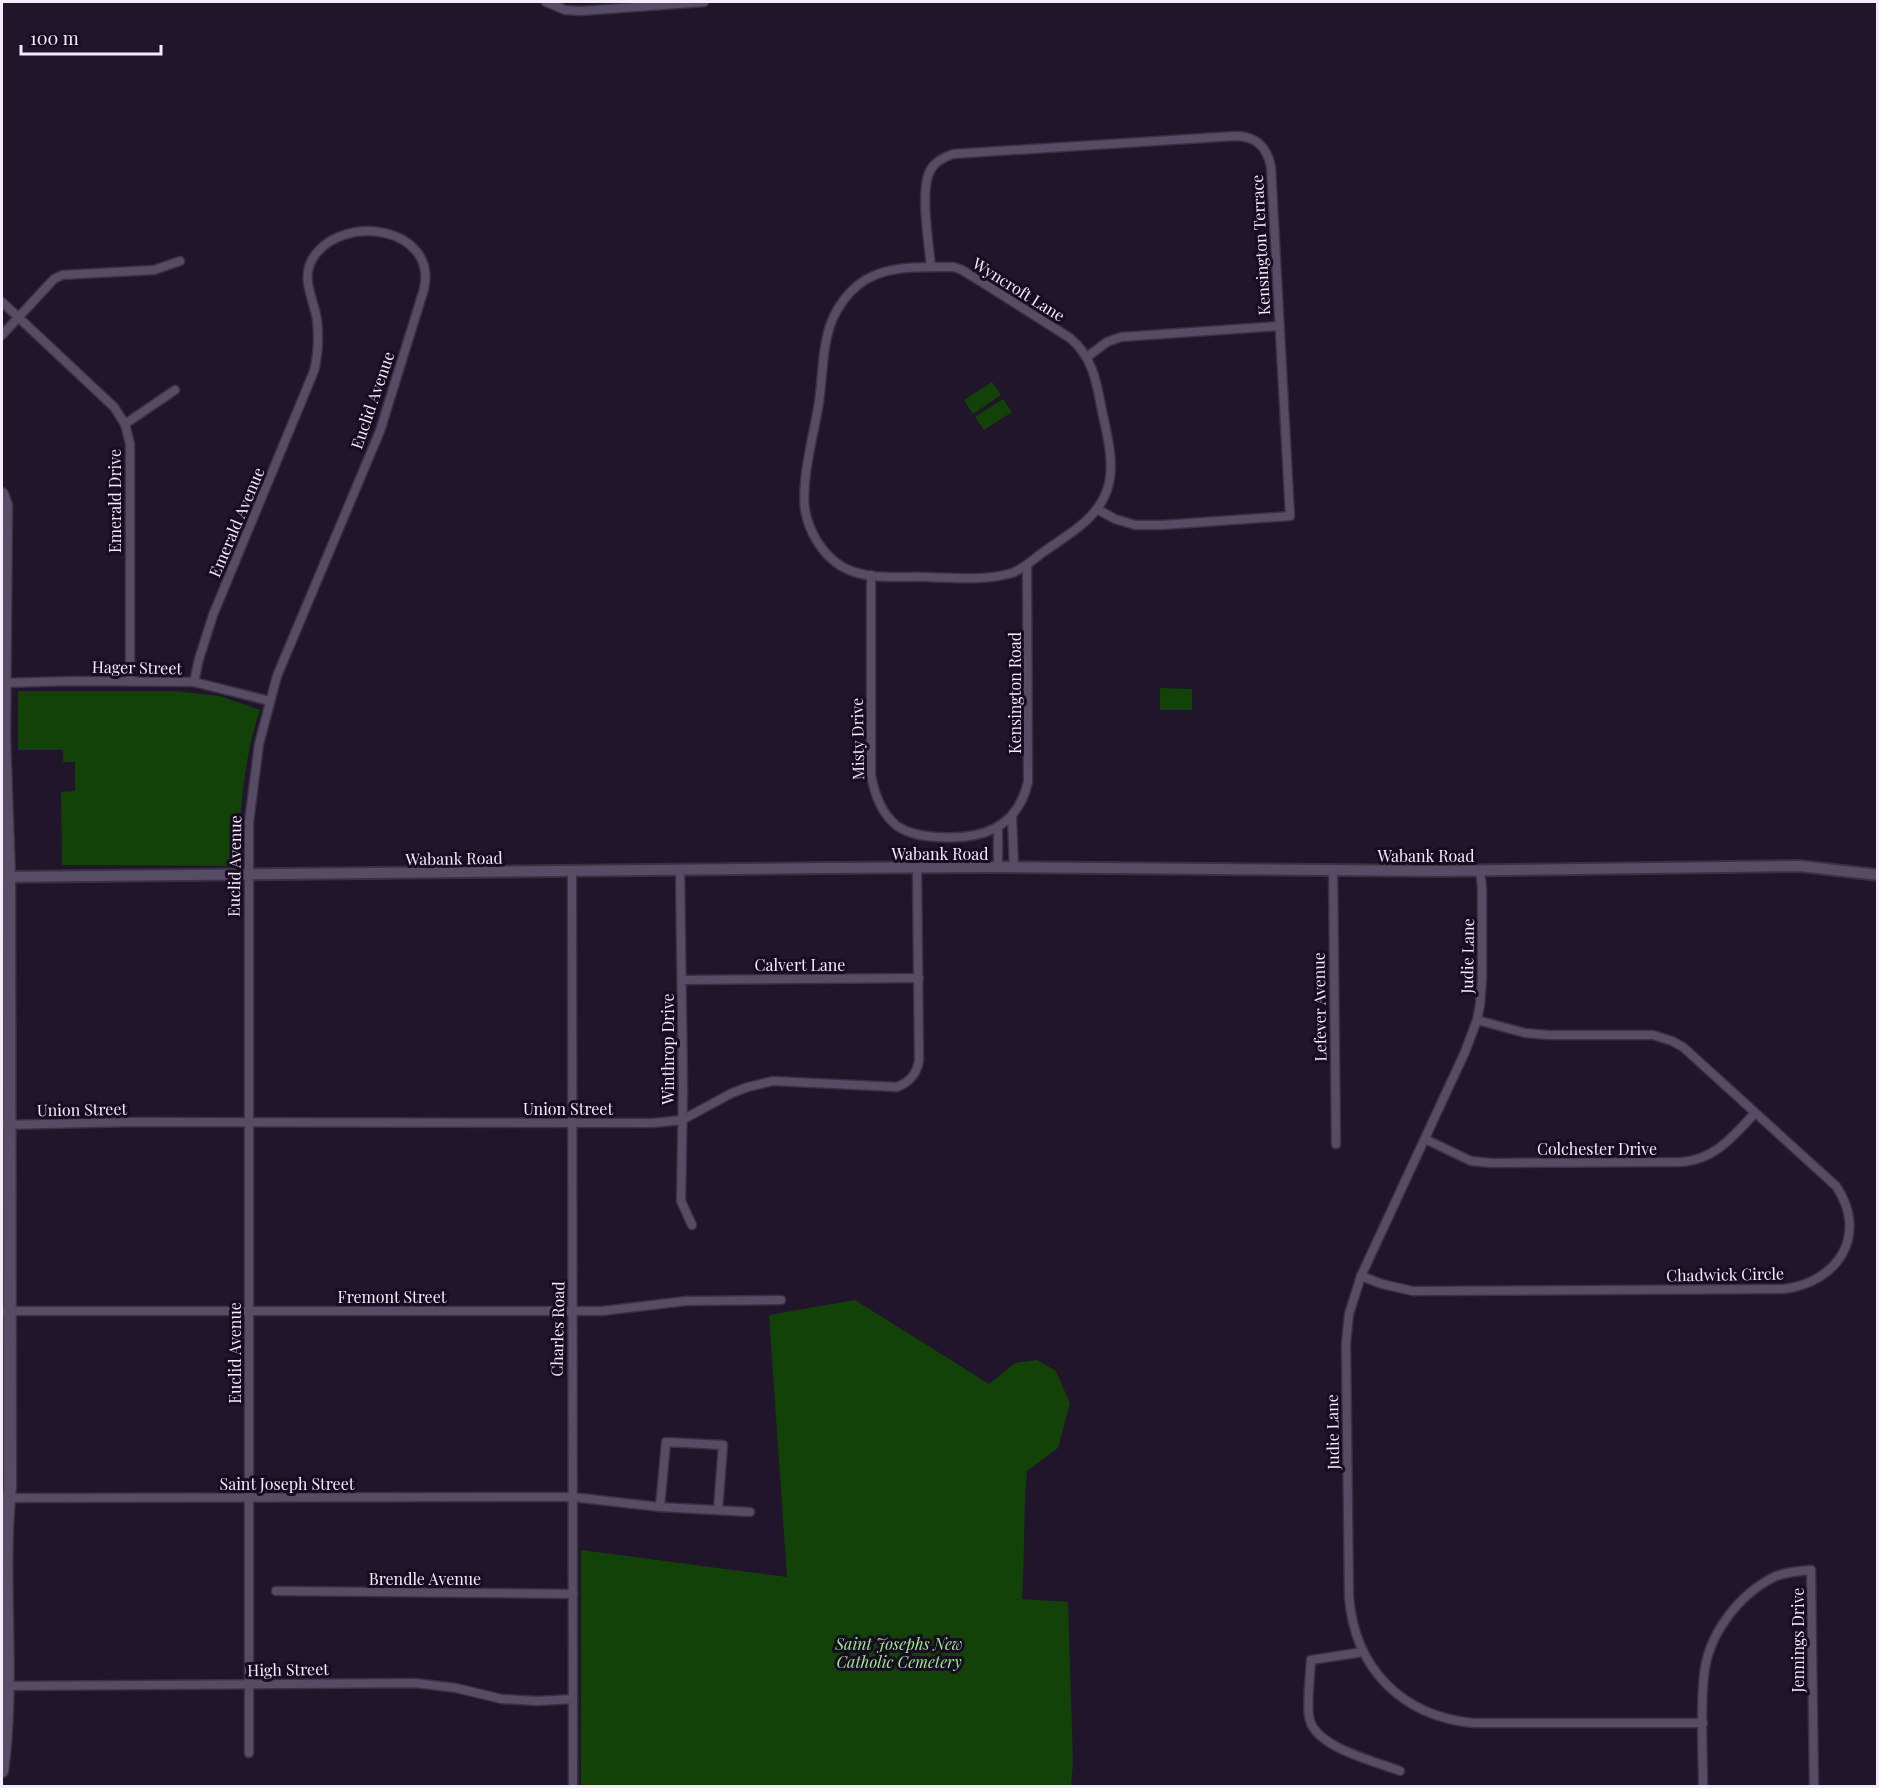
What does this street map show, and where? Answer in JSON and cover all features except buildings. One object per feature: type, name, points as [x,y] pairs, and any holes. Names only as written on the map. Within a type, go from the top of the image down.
[{"type":"main road","points":[[2,494],[6,505],[3,683],[6,1311],[4,1686],[6,1722],[2,1771]]},
{"type":"street","points":[[546,2],[565,10],[581,11],[629,4],[704,2]]},
{"type":"street","name":"Kensington Terrace","points":[[931,267],[926,187],[930,170],[944,157],[953,154],[1244,136],[1259,142],[1266,150],[1271,167],[1290,516],[1135,525],[1115,519],[1097,509]]},
{"type":"street","name":"Euclid Avenue","points":[[249,1754],[249,822],[254,776],[270,701],[286,651],[380,431],[422,298],[426,281],[425,269],[420,257],[404,239],[394,235],[364,231],[343,234],[332,240],[313,258],[307,278],[317,318],[317,357],[313,375]]},
{"type":"street","points":[[2,335],[54,279],[62,275],[154,270],[180,261]]},
{"type":"street","name":"Wyncroft Lane","points":[[954,267],[1070,338],[1086,357],[1095,376],[1109,457],[1109,486],[1097,509],[1084,524],[1027,565],[1012,573],[972,578],[871,575],[841,566],[824,551],[811,529],[805,508],[808,462],[830,329],[836,312],[849,294],[867,279],[890,270],[954,267]]},
{"type":"street","name":"Emerald Drive","points":[[2,302],[101,394],[125,424],[130,444],[130,681]]},
{"type":"street","points":[[1086,357],[1107,342],[1121,337],[1279,326]]},
{"type":"street","name":"Emerald Avenue","points":[[194,682],[213,615],[313,375]]},
{"type":"street","points":[[125,424],[175,390]]},
{"type":"street","name":"Kensington Road","points":[[998,828],[1012,816],[1021,804],[1028,782],[1027,565]]},
{"type":"street","name":"Misty Drive","points":[[871,575],[871,774],[877,799],[885,814],[898,826],[917,835],[975,836],[998,828]]},
{"type":"street","name":"Hager Street","points":[[3,683],[194,682],[270,701]]},
{"type":"street","name":"Kensington Road","points":[[1012,816],[1014,868]]},
{"type":"street","points":[[998,828],[999,868]]},
{"type":"street","name":"Wabank Road","points":[[5,877],[917,868],[1480,870],[1800,866],[1878,875]]},
{"type":"street","name":"Union Street","points":[[5,1126],[132,1122],[653,1123],[682,1120],[732,1093],[773,1081],[890,1088],[904,1084],[916,1073],[919,1060],[917,868]]},
{"type":"street","name":"Lefever Avenue","points":[[1333,869],[1336,1144]]},
{"type":"street","name":"Winthrop Drive","points":[[680,870],[681,1201],[692,1225]]},
{"type":"street","name":"Judie Lane","points":[[1480,870],[1482,980],[1478,1020],[1361,1276],[1349,1314],[1346,1344],[1348,1597],[1356,1635],[1363,1652],[1377,1674],[1401,1698],[1425,1712],[1457,1721],[1703,1723]]},
{"type":"street","name":"Charles Road","points":[[572,872],[573,1786]]},
{"type":"street","name":"Calvert Lane","points":[[682,980],[919,978]]},
{"type":"street","name":"Chadwick Circle","points":[[1361,1276],[1382,1284],[1413,1291],[1784,1289],[1804,1286],[1822,1277],[1832,1269],[1844,1250],[1849,1231],[1849,1217],[1846,1204],[1836,1186],[1683,1047],[1660,1036],[1525,1034],[1478,1020]]},
{"type":"street","name":"Colchester Drive","points":[[1425,1139],[1471,1161],[1491,1163],[1683,1162],[1695,1161],[1724,1146],[1755,1113]]},
{"type":"street","name":"Fremont Street","points":[[6,1311],[602,1311],[686,1301],[781,1300]]},
{"type":"street","points":[[660,1506],[666,1442],[723,1444],[718,1510]]},
{"type":"street","name":"Saint Joseph Street","points":[[5,1498],[572,1497],[750,1512]]},
{"type":"street","name":"Jennings Drive","points":[[1703,1723],[1704,1675],[1710,1650],[1725,1621],[1743,1600],[1775,1577],[1790,1572],[1811,1570],[1814,1786]]},
{"type":"street","name":"Brendle Avenue","points":[[276,1591],[573,1594]]},
{"type":"street","points":[[1363,1652],[1311,1660],[1309,1718],[1317,1734],[1329,1743],[1401,1771]]},
{"type":"street","name":"High Street","points":[[4,1686],[415,1683],[456,1688],[502,1699],[537,1701],[573,1699]]},
{"type":"street","points":[[1703,1723],[1703,1786]]},
{"type":"green space","points":[[992,382],[1001,395],[973,414],[964,400]]},
{"type":"green space","points":[[1003,399],[1012,412],[984,430],[975,417]]},
{"type":"green space","points":[[1160,688],[1192,689],[1192,710],[1160,710]]},
{"type":"green space","points":[[18,691],[175,691],[220,696],[260,710],[246,768],[241,807],[238,866],[62,865],[61,792],[75,791],[75,762],[63,762],[63,750],[18,750]]},
{"type":"green space","name":"Saint Josephs New Catholic Cemetery","points":[[855,1300],[989,1384],[1015,1363],[1037,1360],[1056,1371],[1070,1403],[1058,1448],[1027,1471],[1022,1599],[1068,1602],[1073,1763],[1071,1786],[581,1786],[581,1550],[787,1577],[769,1315]]}]
